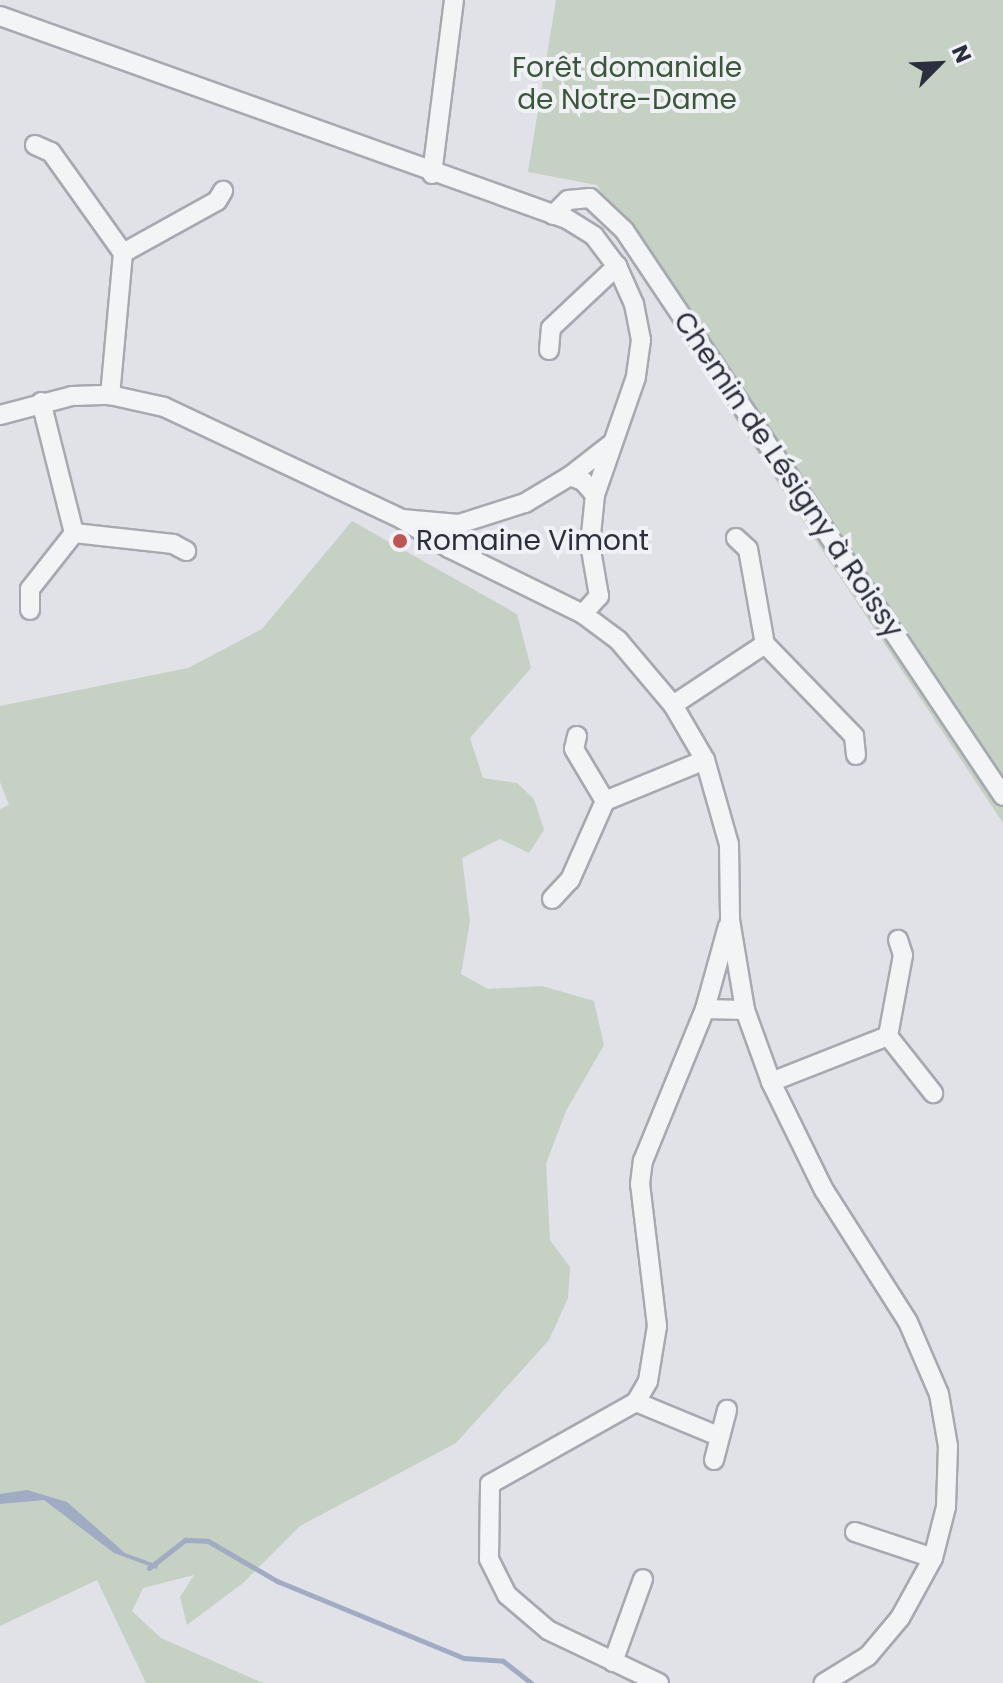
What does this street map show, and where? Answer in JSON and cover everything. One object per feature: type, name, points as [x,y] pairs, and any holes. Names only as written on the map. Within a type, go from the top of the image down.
[{"type":"street","points":[[432,174],[454,0]]},
{"type":"street","points":[[0,16],[553,215],[594,236],[617,266],[634,304],[641,340],[636,377],[595,495],[590,544],[599,596],[618,640]]},
{"type":"street","points":[[35,145],[51,152],[123,253],[110,395]]},
{"type":"street","points":[[123,253],[217,201],[223,191]]},
{"type":"street","name":"Chemin de Lésigny à Roissy","points":[[553,215],[568,200],[590,198],[624,230],[1003,796]]},
{"type":"street","points":[[549,350],[551,328],[617,266]]},
{"type":"street","points":[[0,415],[41,402],[110,395],[178,413],[402,519],[449,548],[583,614],[618,640],[673,705],[705,760],[729,844],[730,920],[745,1010],[771,1082],[824,1190],[908,1322],[939,1394],[948,1446],[946,1507],[933,1558],[900,1618],[868,1656],[825,1683]]},
{"type":"street","points":[[41,402],[74,533]]},
{"type":"street","points":[[402,519],[459,524],[525,503],[570,476],[611,444]]},
{"type":"street","points":[[570,476],[583,481],[595,495]]},
{"type":"street","points":[[449,548],[459,524]]},
{"type":"street","points":[[74,533],[173,544],[186,551]]},
{"type":"street","points":[[30,610],[30,589],[74,533]]},
{"type":"street","points":[[736,538],[748,549],[765,644],[854,736],[856,755]]},
{"type":"street","points":[[583,614],[599,596]]},
{"type":"street","points":[[673,705],[765,644]]},
{"type":"street","points":[[577,736],[574,749],[605,801]]},
{"type":"street","points":[[552,899],[570,880],[605,801],[705,760]]},
{"type":"street","points":[[659,1683],[548,1630],[507,1595],[489,1559],[490,1484],[636,1402],[648,1381],[657,1326],[640,1184],[643,1161],[705,1009],[730,920]]},
{"type":"street","points":[[898,940],[903,955],[888,1036],[933,1093]]},
{"type":"street","points":[[705,1009],[745,1010]]},
{"type":"street","points":[[771,1082],[888,1036]]},
{"type":"street","points":[[636,1402],[718,1436]]},
{"type":"street","points":[[714,1460],[727,1410]]},
{"type":"street","points":[[855,1532],[933,1558]]},
{"type":"street","points":[[613,1662],[643,1579]]},
{"type":"green space","name":"Forêt domaniale de Notre-Dame","points":[[556,0],[1003,0],[1003,823],[724,402],[597,185],[528,172]]},
{"type":"green space","points":[[352,521],[517,614],[531,668],[470,738],[483,778],[517,783],[534,799],[544,830],[529,853],[500,839],[462,858],[470,921],[461,974],[488,989],[542,986],[594,1001],[604,1045],[566,1111],[546,1164],[550,1240],[570,1267],[568,1298],[549,1340],[456,1443],[300,1526],[243,1583],[187,1625],[180,1597],[194,1575],[143,1588],[132,1611],[161,1638],[263,1683],[146,1683],[97,1580],[0,1626],[0,809],[9,805],[0,782],[0,706],[188,668],[262,629]]},
{"type":"water","points":[[27,1490],[67,1502],[125,1553],[158,1565],[157,1569],[114,1553],[44,1500],[0,1504],[0,1494]]},
{"type":"waterway","points":[[149,1568],[185,1540],[208,1541],[277,1581],[464,1658],[503,1661],[531,1683]]},
{"type":"place","name":"Romaine Vimont","points":[[400,541]]}]
